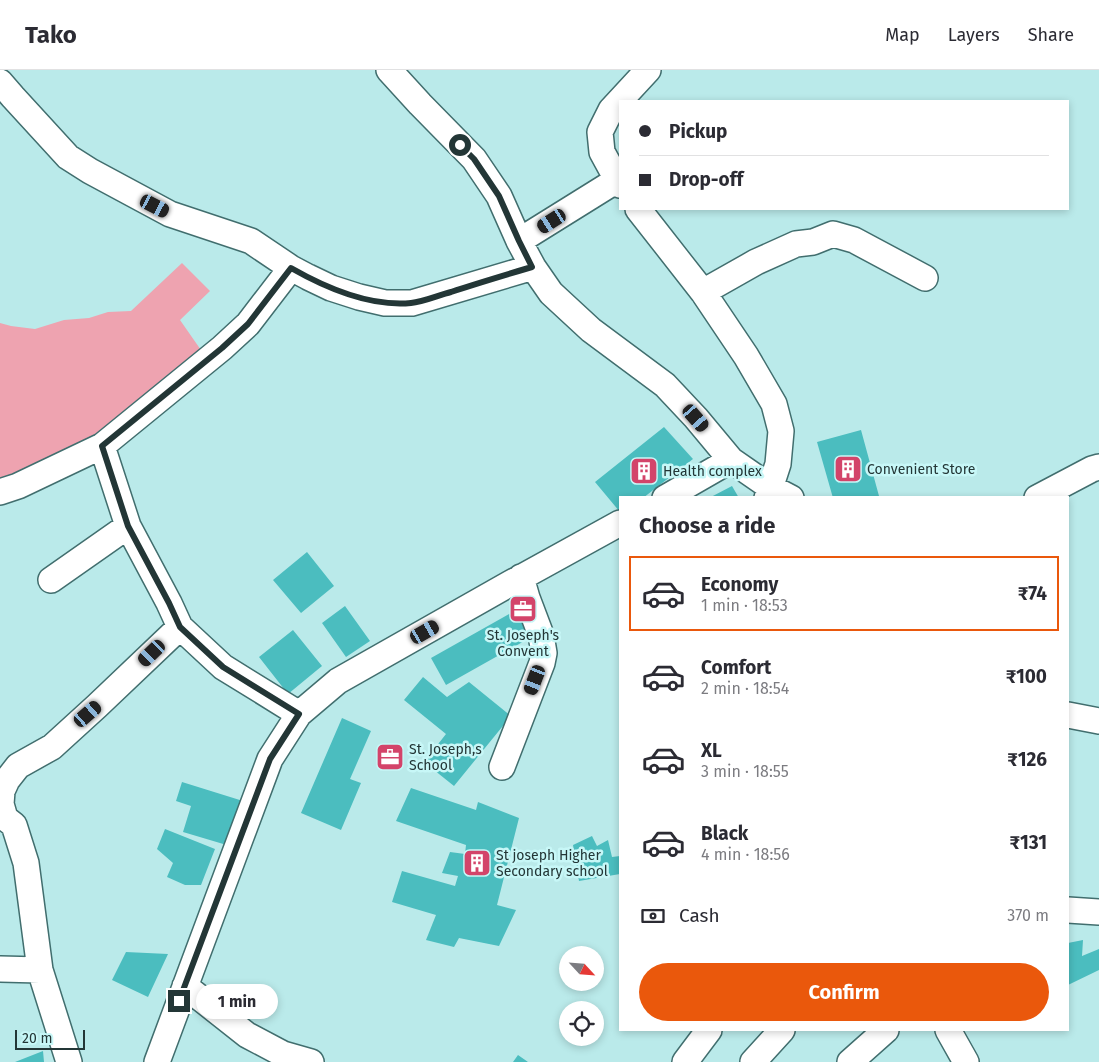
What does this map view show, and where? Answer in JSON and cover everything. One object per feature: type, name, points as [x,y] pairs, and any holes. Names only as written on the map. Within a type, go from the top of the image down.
[{"type":"street","points":[[388,70],[474,159],[499,196],[532,267],[551,293],[591,330],[665,385],[731,460],[776,494]]},
{"type":"street","points":[[620,100],[648,70]]},
{"type":"street","points":[[0,82],[68,157],[90,171],[170,214],[251,241],[308,277],[359,298],[385,303],[412,303],[532,267]]},
{"type":"street","points":[[519,241],[618,183],[602,152],[600,132],[611,110],[619,101]]},
{"type":"street","points":[[639,210],[703,292],[746,356],[774,404],[781,431],[776,494]]},
{"type":"street","points":[[703,292],[756,262],[796,244],[813,242],[833,234],[854,240],[925,278]]},
{"type":"street","points":[[0,492],[18,486],[102,446],[222,348],[241,330],[267,300],[291,268]]},
{"type":"street","points":[[102,446],[128,526],[180,627],[223,667],[299,714]]},
{"type":"street","points":[[668,496],[731,460]]},
{"type":"street","points":[[1041,496],[1099,467]]},
{"type":"street","points":[[156,1062],[270,759],[299,714],[338,681],[619,524]]},
{"type":"street","points":[[51,580],[128,526]]},
{"type":"street","points":[[502,767],[542,663],[544,653],[541,635],[521,577]]},
{"type":"street","points":[[69,1062],[40,970],[26,864],[14,825],[3,817],[2,791],[7,780],[18,766],[57,743],[180,627]]},
{"type":"street","points":[[1069,715],[1099,721]]},
{"type":"street","points":[[1069,910],[1099,912]]},
{"type":"street","points":[[0,969],[40,970]]},
{"type":"street","points":[[185,986],[248,1035],[283,1054],[311,1062]]},
{"type":"street","points":[[685,1062],[708,1031]]},
{"type":"street","points":[[753,1062],[781,1031]]},
{"type":"street","points":[[850,1062],[885,1031]]},
{"type":"street","points":[[949,1031],[966,1062]]},
{"type":"shaded area","points":[[182,263],[210,291],[180,320],[203,353],[107,429],[36,469],[0,480],[0,323],[35,329],[64,320],[89,318],[108,312],[131,311]]},
{"type":"building","name":"Health complex","points":[[664,427],[693,459],[646,496],[619,496],[619,511],[595,482]]},
{"type":"building","name":"Convenient Store","points":[[861,430],[879,496],[832,496],[817,442]]},
{"type":"building","points":[[732,486],[738,496],[713,496]]},
{"type":"building","points":[[307,552],[334,586],[301,613],[273,580]]},
{"type":"building","points":[[345,606],[370,641],[346,657],[322,623]]},
{"type":"building","points":[[520,608],[535,635],[446,685],[431,658]]},
{"type":"building","points":[[293,630],[322,666],[288,694],[259,657]]},
{"type":"building","points":[[423,677],[447,697],[469,682],[511,716],[454,786],[424,762],[446,734],[404,700]]},
{"type":"building","points":[[342,718],[371,731],[350,779],[361,783],[341,830],[301,813]]},
{"type":"building","points":[[182,782],[243,801],[230,846],[183,832],[191,806],[176,801]]},
{"type":"building","name":"St joseph Higher Secondary school","points":[[411,788],[476,810],[478,802],[519,818],[497,905],[516,910],[499,946],[459,938],[454,947],[426,940],[436,915],[392,902],[402,871],[455,886],[458,876],[442,873],[450,852],[465,854],[466,845],[396,821]]},
{"type":"building","points":[[165,829],[215,849],[201,885],[185,885],[167,877],[173,863],[157,849]]},
{"type":"building","points":[[592,836],[597,846],[608,840],[612,857],[619,856],[619,874],[579,881],[573,845]]},
{"type":"building","points":[[1083,940],[1082,956],[1099,949],[1099,970],[1069,985],[1069,943]]},
{"type":"building","points":[[126,952],[168,954],[148,997],[112,980]]},
{"type":"building","points":[[43,1051],[44,1062],[15,1062]]},
{"type":"building","points":[[518,1055],[528,1062],[513,1062]]},
{"type":"place","name":"Convenient Store","points":[[848,469]]},
{"type":"place","name":"Health complex","points":[[644,471]]},
{"type":"place","name":"St. Joseph's Convent","points":[[523,609]]},
{"type":"place","name":"St. Joseph,s School","points":[[390,757]]},
{"type":"place","name":"St joseph Higher Secondary school","points":[[477,863]]},
{"type":"route","points":[[179,1001],[270,759],[299,714],[223,667],[180,627],[128,526],[102,446],[222,348],[248,324],[291,268],[331,288],[359,298],[385,303],[412,303],[532,267],[499,196],[474,159],[460,145]]}]
